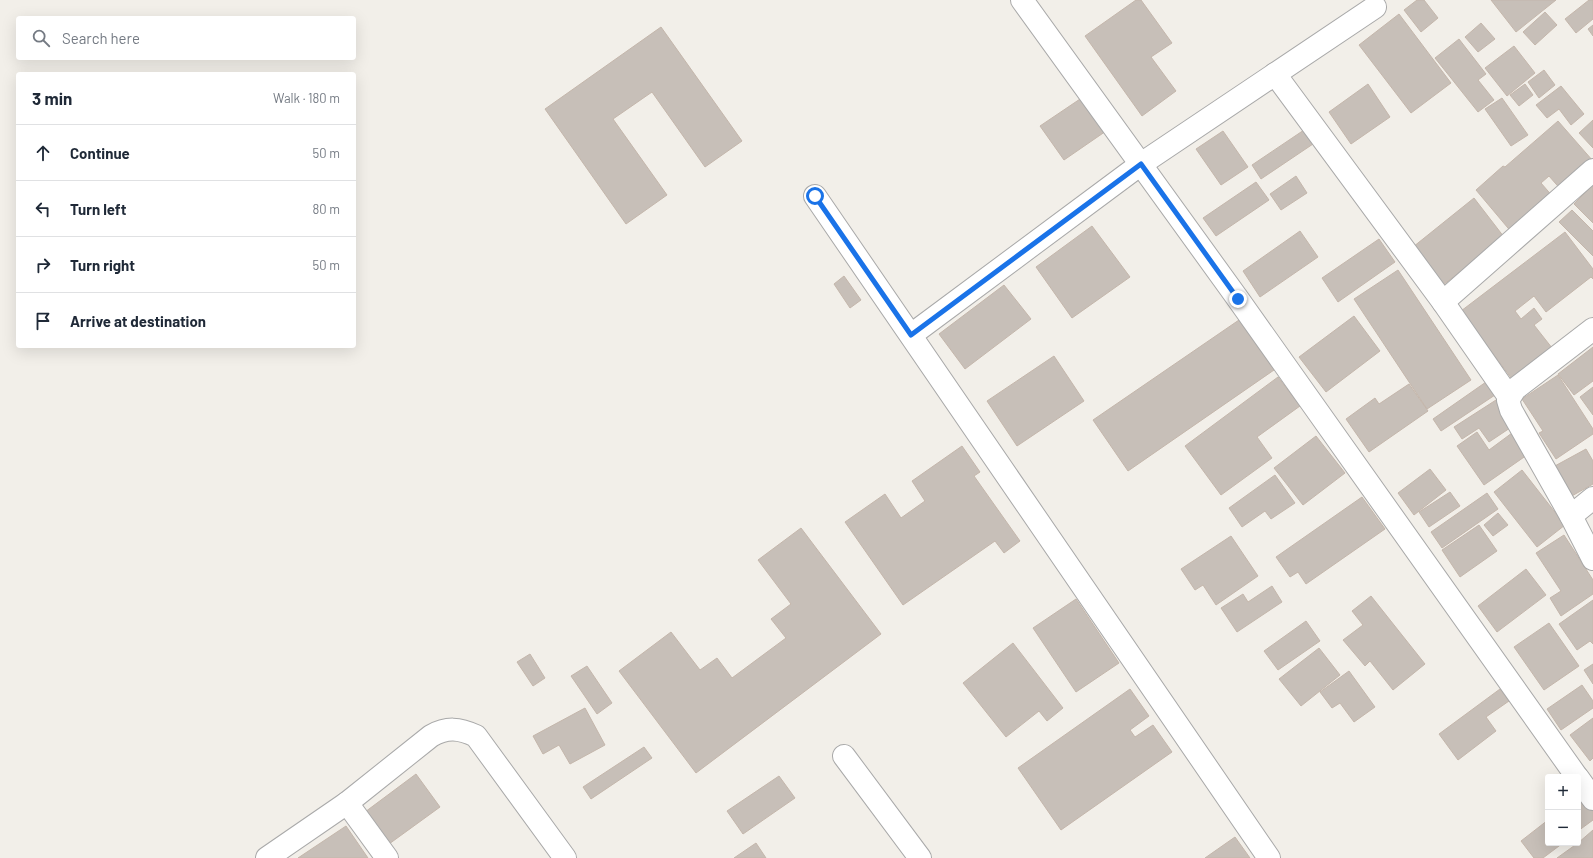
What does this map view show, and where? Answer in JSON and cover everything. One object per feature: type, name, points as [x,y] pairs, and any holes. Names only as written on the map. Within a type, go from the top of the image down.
[{"type":"street","points":[[1022,0],[1238,299],[1575,774]]},
{"type":"street","points":[[911,335],[1141,164],[1375,7]]},
{"type":"street","points":[[1275,74],[1443,302],[1509,397]]},
{"type":"street","points":[[1443,302],[1593,170]]},
{"type":"street","points":[[815,196],[1269,858]]},
{"type":"street","points":[[1593,329],[1515,389],[1509,397],[1508,403],[1571,516],[1593,559]]},
{"type":"street","points":[[1571,516],[1593,498]]},
{"type":"street","points":[[268,858],[347,802],[431,736],[441,731],[464,730],[476,736],[565,858]]},
{"type":"street","points":[[844,756],[920,858]]},
{"type":"street","points":[[1581,782],[1593,799]]},
{"type":"street","points":[[347,802],[387,858]]},
{"type":"building","points":[[1136,0],[1141,0],[1172,43],[1151,57],[1176,91],[1142,116],[1085,36]]},
{"type":"building","points":[[1417,0],[1424,0],[1438,18],[1421,32],[1404,10]]},
{"type":"building","points":[[1491,0],[1556,0],[1516,32]]},
{"type":"building","points":[[1589,0],[1593,0],[1593,19],[1576,33],[1565,19]]},
{"type":"building","points":[[1545,12],[1557,25],[1535,45],[1523,32]]},
{"type":"building","points":[[1399,14],[1451,83],[1411,113],[1359,45]]},
{"type":"building","points":[[1481,23],[1495,39],[1478,52],[1465,37]]},
{"type":"building","points":[[1593,25],[1593,36],[1588,29]]},
{"type":"building","points":[[661,27],[742,141],[705,167],[652,92],[613,119],[667,195],[626,224],[545,109]]},
{"type":"building","points":[[1459,39],[1486,74],[1478,80],[1494,100],[1478,112],[1435,58]]},
{"type":"building","points":[[1514,46],[1535,73],[1507,96],[1485,68]]},
{"type":"building","points":[[1544,70],[1555,85],[1539,98],[1528,82]]},
{"type":"building","points":[[1368,84],[1390,117],[1351,144],[1329,112]]},
{"type":"building","points":[[1525,84],[1533,95],[1519,106],[1510,95]]},
{"type":"building","points":[[1561,86],[1584,114],[1571,125],[1559,109],[1547,118],[1536,105]]},
{"type":"building","points":[[1086,95],[1109,129],[1064,160],[1040,126]]},
{"type":"building","points":[[1502,98],[1528,135],[1511,146],[1485,109]]},
{"type":"building","points":[[1593,120],[1593,148],[1579,133]]},
{"type":"building","points":[[1558,121],[1593,161],[1563,192],[1549,176],[1541,183],[1554,198],[1513,234],[1476,190]]},
{"type":"building","points":[[1304,130],[1313,144],[1261,179],[1252,165]]},
{"type":"building","points":[[1223,131],[1248,167],[1221,185],[1196,149]]},
{"type":"building","points":[[1296,176],[1307,193],[1281,210],[1270,194]]},
{"type":"building","points":[[1256,182],[1269,200],[1216,236],[1203,218]]},
{"type":"building","points":[[1593,185],[1593,223],[1574,204]]},
{"type":"building","points":[[1474,198],[1504,237],[1438,289],[1408,251]]},
{"type":"building","points":[[1572,210],[1593,231],[1593,256],[1559,222]]},
{"type":"building","points":[[1092,226],[1130,277],[1072,318],[1036,267]]},
{"type":"building","points":[[1300,231],[1318,257],[1260,297],[1243,271]]},
{"type":"building","points":[[1565,232],[1593,269],[1593,279],[1591,277],[1546,312],[1534,296],[1515,311],[1521,319],[1534,308],[1542,319],[1534,325],[1556,353],[1515,383],[1461,311]]},
{"type":"building","points":[[1379,239],[1395,262],[1338,302],[1322,278]]},
{"type":"building","points":[[1398,270],[1471,380],[1427,409],[1354,299]]},
{"type":"building","points":[[844,276],[861,300],[850,308],[834,284]]},
{"type":"building","points":[[1004,285],[1031,319],[965,369],[939,334]]},
{"type":"building","points":[[1354,316],[1380,351],[1326,392],[1299,357]]},
{"type":"building","points":[[1239,320],[1274,370],[1128,471],[1093,420]]},
{"type":"building","points":[[1593,347],[1593,381],[1574,395],[1558,374]]},
{"type":"building","points":[[1054,356],[1084,401],[1017,446],[987,401]]},
{"type":"building","points":[[1558,375],[1593,429],[1593,434],[1556,459],[1539,433],[1543,431],[1522,399]]},
{"type":"building","points":[[1278,377],[1300,406],[1257,437],[1272,458],[1221,495],[1185,446]]},
{"type":"building","points":[[1486,382],[1495,395],[1441,431],[1433,419]]},
{"type":"building","points":[[1409,384],[1428,411],[1369,452],[1346,419],[1375,398],[1379,404]]},
{"type":"building","points":[[1593,387],[1593,415],[1580,397]]},
{"type":"building","points":[[1496,400],[1513,426],[1489,442],[1479,428],[1462,439],[1454,427]]},
{"type":"building","points":[[1477,432],[1489,450],[1512,433],[1527,455],[1484,485],[1457,446]]},
{"type":"building","points":[[1316,436],[1345,473],[1303,505],[1274,468]]},
{"type":"building","points":[[962,446],[980,472],[974,476],[1020,541],[1004,553],[995,541],[903,605],[845,522],[885,494],[901,518],[925,501],[912,481]]},
{"type":"building","points":[[1586,449],[1593,461],[1593,484],[1570,497],[1553,467]]},
{"type":"building","points":[[1430,469],[1446,490],[1414,515],[1398,493]]},
{"type":"building","points":[[1522,470],[1565,525],[1537,547],[1494,492]]},
{"type":"building","points":[[1275,475],[1295,503],[1271,519],[1265,511],[1242,527],[1229,508]]},
{"type":"building","points":[[1450,492],[1460,506],[1429,527],[1419,512]]},
{"type":"building","points":[[1487,493],[1498,509],[1442,548],[1431,532]]},
{"type":"building","points":[[1362,497],[1385,529],[1306,584],[1298,572],[1290,577],[1276,557]]},
{"type":"building","points":[[1498,513],[1508,525],[1493,536],[1484,525]]},
{"type":"building","points":[[1479,525],[1497,551],[1460,577],[1442,550]]},
{"type":"building","points":[[801,528],[881,634],[696,773],[619,671],[671,632],[700,670],[717,658],[732,678],[786,638],[771,619],[791,604],[758,560]]},
{"type":"building","points":[[1564,535],[1593,580],[1593,594],[1561,616],[1550,598],[1561,591],[1536,553]]},
{"type":"building","points":[[1231,536],[1258,576],[1216,605],[1203,585],[1195,590],[1181,569]]},
{"type":"building","points":[[1526,569],[1546,595],[1497,632],[1478,606]]},
{"type":"building","points":[[1272,586],[1282,602],[1237,632],[1221,608],[1243,594],[1248,602]]},
{"type":"building","points":[[1371,596],[1425,664],[1393,690],[1370,661],[1365,666],[1343,640],[1363,625],[1352,611]]},
{"type":"building","points":[[1076,599],[1119,663],[1076,692],[1033,628]]},
{"type":"building","points":[[1593,600],[1593,644],[1590,641],[1577,650],[1559,624]]},
{"type":"building","points":[[1306,621],[1320,641],[1278,670],[1264,651]]},
{"type":"building","points":[[1549,623],[1579,666],[1544,690],[1514,647]]},
{"type":"building","points":[[1013,643],[1063,708],[1047,721],[1039,711],[1006,737],[963,683]]},
{"type":"building","points":[[1319,648],[1340,675],[1301,706],[1279,679]]},
{"type":"building","points":[[530,654],[545,678],[533,686],[517,662]]},
{"type":"building","points":[[1593,664],[1593,684],[1584,670]]},
{"type":"building","points":[[587,666],[612,703],[597,714],[571,676]]},
{"type":"building","points":[[1349,671],[1375,707],[1354,722],[1340,703],[1332,708],[1320,692]]},
{"type":"building","points":[[1582,685],[1593,701],[1593,708],[1561,730],[1547,709]]},
{"type":"building","points":[[1130,689],[1149,716],[1130,730],[1135,737],[1153,725],[1172,752],[1061,830],[1018,768]]},
{"type":"building","points":[[1500,689],[1509,701],[1486,717],[1496,731],[1458,760],[1439,734]]},
{"type":"building","points":[[585,708],[605,745],[570,764],[559,745],[543,754],[533,736]]},
{"type":"building","points":[[1593,718],[1593,758],[1590,761],[1570,735]]},
{"type":"building","points":[[644,747],[652,758],[591,799],[583,787]]},
{"type":"building","points":[[416,774],[440,807],[389,844],[365,812]]},
{"type":"building","points":[[779,776],[795,798],[743,834],[727,811]]},
{"type":"building","points":[[1581,795],[1593,810],[1593,820],[1581,829]]},
{"type":"building","points":[[1545,822],[1545,846],[1559,846],[1543,858],[1534,858],[1521,841]]},
{"type":"building","points":[[346,826],[368,858],[298,858]]},
{"type":"building","points":[[1593,830],[1593,858],[1557,858],[1574,846],[1581,846],[1581,840]]},
{"type":"building","points":[[1235,837],[1250,858],[1205,858]]},
{"type":"building","points":[[756,843],[766,858],[734,858]]},
{"type":"route","points":[[815,196],[911,335],[1141,164],[1238,299]]}]
